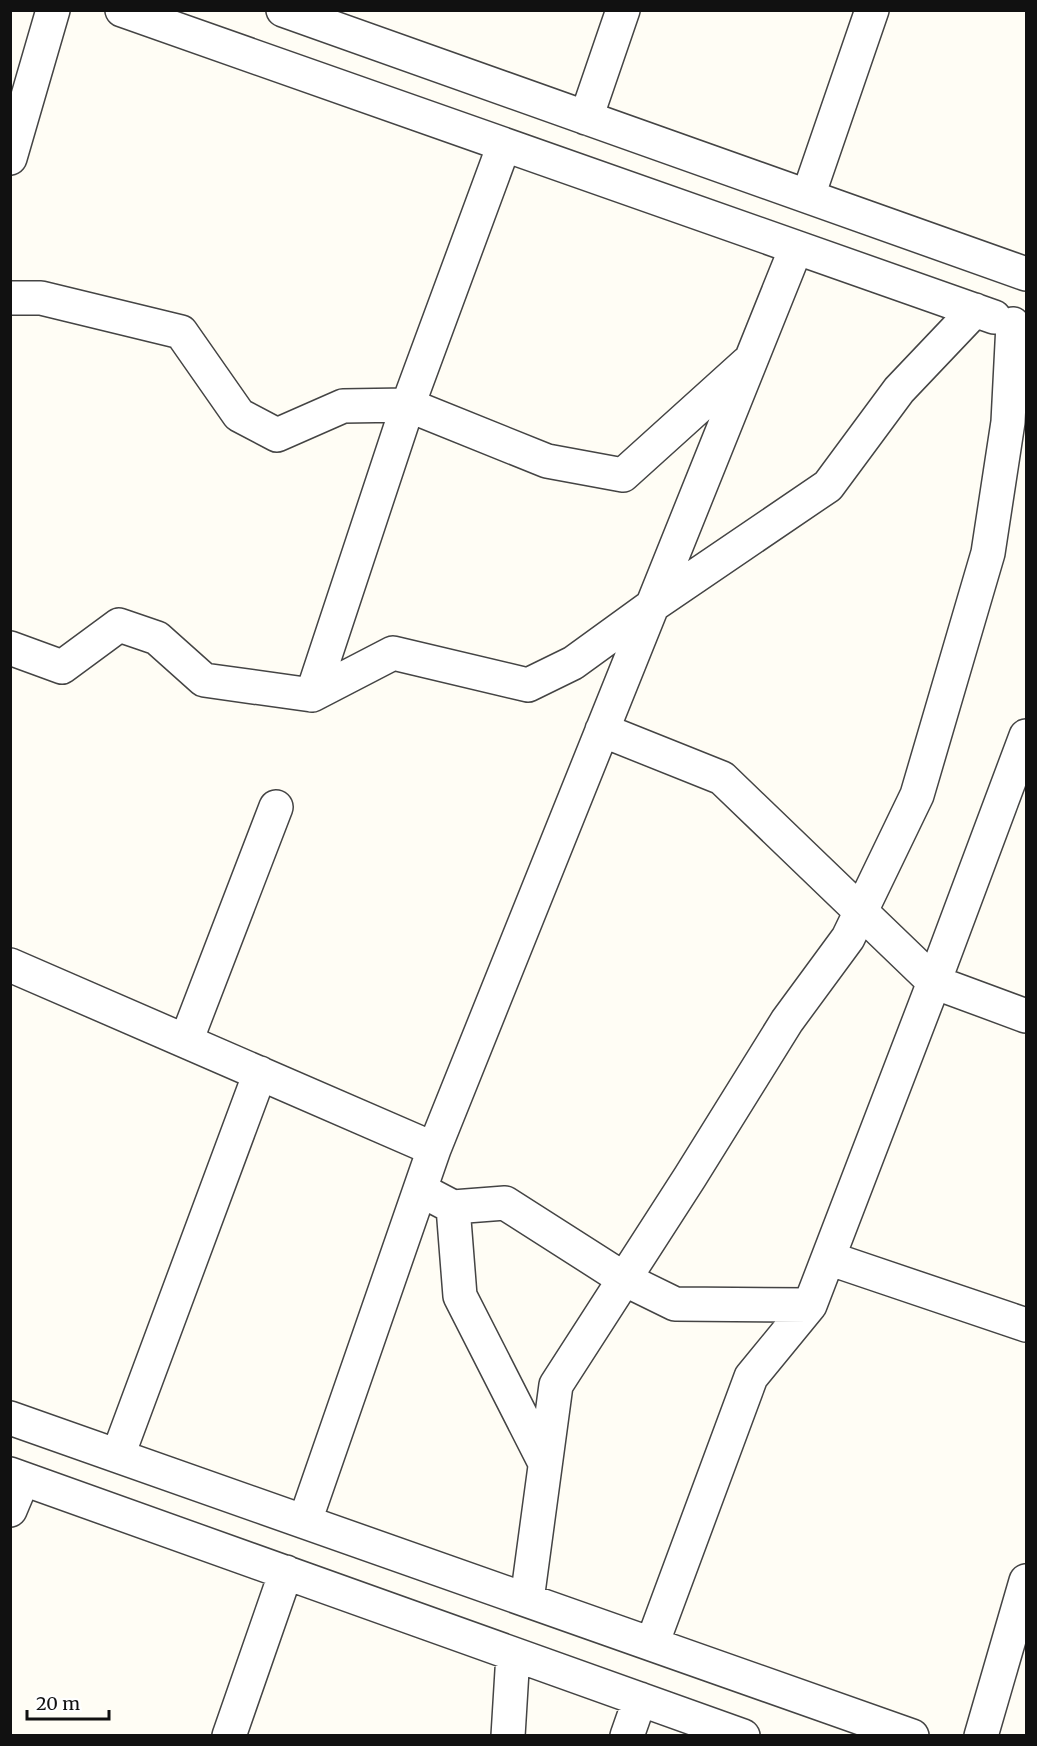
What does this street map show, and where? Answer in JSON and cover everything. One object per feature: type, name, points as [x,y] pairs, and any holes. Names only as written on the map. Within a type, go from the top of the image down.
[{"type":"street","points":[[10,158],[53,10]]},
{"type":"street","points":[[122,10],[1019,326],[1008,422],[988,553],[917,795],[848,938],[787,1021],[556,1385],[527,1600]]},
{"type":"street","points":[[283,10],[1026,274]]},
{"type":"street","points":[[586,118],[623,10]]},
{"type":"street","points":[[808,196],[872,10]]},
{"type":"street","points":[[312,695],[408,405],[504,145]]},
{"type":"street","points":[[305,1521],[434,1149],[796,248]]},
{"type":"street","points":[[10,298],[41,298],[181,332],[239,415],[277,435],[343,405],[408,405],[547,461],[623,475],[753,357]]},
{"type":"street","points":[[10,648],[62,667],[119,625],[157,638],[204,680],[312,695],[393,653],[528,685],[573,663],[653,605],[828,486],[898,390],[975,310]]},
{"type":"street","points":[[602,730],[722,778],[934,982],[1026,1016]]},
{"type":"street","points":[[652,1644],[751,1377],[810,1305],[1026,736]]},
{"type":"street","points":[[186,1041],[276,807]]},
{"type":"street","points":[[10,965],[434,1149]]},
{"type":"street","points":[[118,1455],[260,1073]]},
{"type":"street","points":[[420,1189],[453,1207],[505,1203],[624,1279],[675,1304],[810,1305]]},
{"type":"street","points":[[453,1207],[460,1296],[545,1463]]},
{"type":"street","points":[[828,1258],[1026,1325]]},
{"type":"street","points":[[10,1418],[912,1736]]},
{"type":"street","points":[[10,1510],[17,1477],[743,1736]]},
{"type":"street","points":[[229,1736],[286,1572]]},
{"type":"street","points":[[981,1736],[1026,1581]]},
{"type":"street","points":[[508,1736],[513,1654]]},
{"type":"street","points":[[627,1736],[640,1699]]}]
